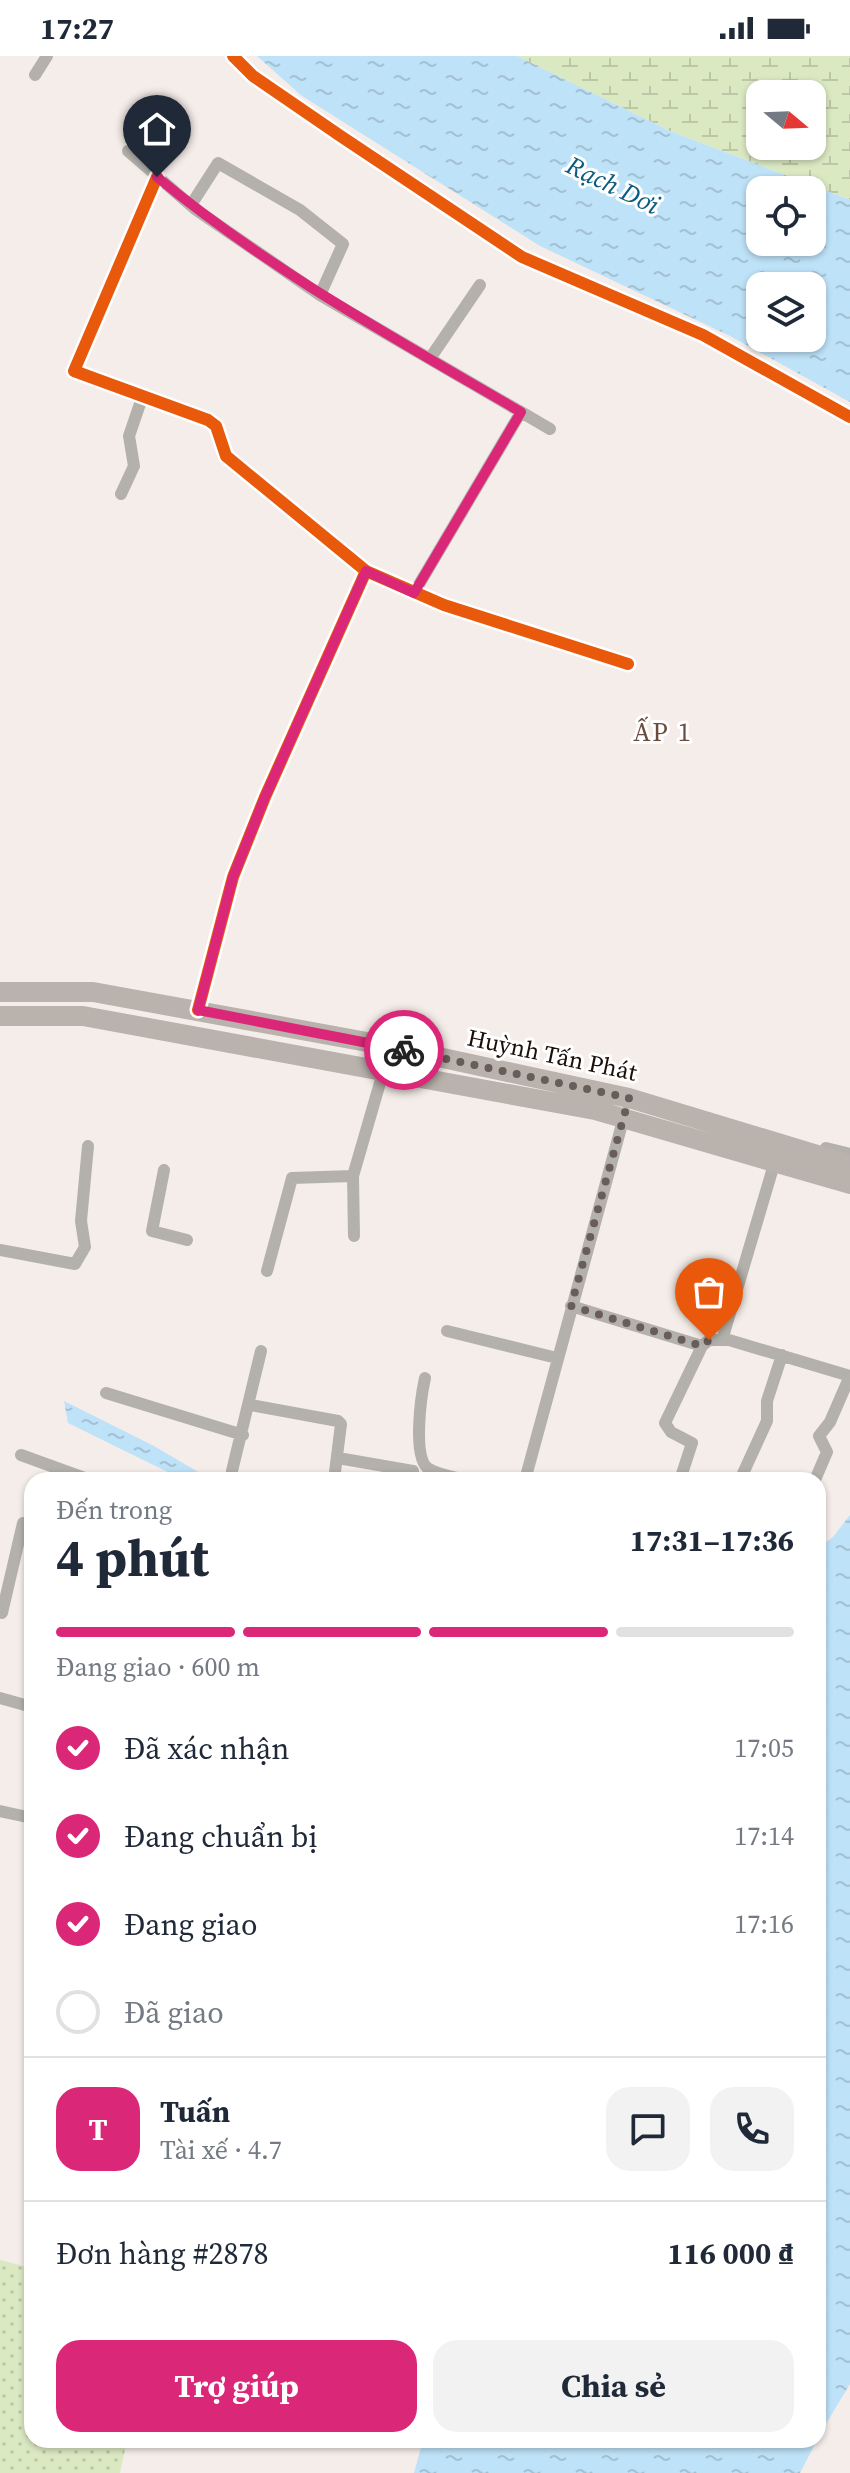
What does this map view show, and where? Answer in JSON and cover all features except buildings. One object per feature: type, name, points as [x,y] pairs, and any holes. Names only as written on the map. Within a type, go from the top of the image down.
[{"type":"main road","name":"Huỳnh Tấn Phát","points":[[0,992],[93,992],[378,1044],[626,1108],[779,1154],[850,1184]]},
{"type":"main road","points":[[192,1034],[198,1010]]},
{"type":"main road","name":"Huỳnh Tấn Phát","points":[[0,1016],[83,1016],[626,1108]]},
{"type":"main road","name":"Huỳnh Tấn Phát","points":[[779,1154],[850,1165]]},
{"type":"street","points":[[35,75],[47,56]]},
{"type":"street","points":[[233,56],[253,76],[339,135],[543,268],[703,335],[850,417]]},
{"type":"street","points":[[128,151],[191,205],[320,295],[550,429]]},
{"type":"street","points":[[191,205],[218,163],[300,210],[343,244],[320,295]]},
{"type":"street","points":[[157,177],[74,371],[143,395],[216,426],[226,456],[366,571],[414,593],[628,664]]},
{"type":"street","points":[[431,357],[480,285]]},
{"type":"street","points":[[121,494],[134,466],[129,436],[143,395]]},
{"type":"street","points":[[414,593],[521,412]]},
{"type":"street","points":[[198,1010],[238,864],[366,571]]},
{"type":"street","points":[[354,1236],[353,1176],[384,1069]]},
{"type":"street","points":[[527,1472],[626,1108]]},
{"type":"street","points":[[722,1340],[779,1154],[789,1138],[850,1154]]},
{"type":"street","points":[[0,1250],[75,1264],[81,1258],[85,1247],[81,1221],[88,1146]]},
{"type":"street","points":[[164,1170],[152,1231],[187,1240]]},
{"type":"street","points":[[267,1271],[292,1178],[353,1176]]},
{"type":"street","points":[[571,1306],[702,1346]]},
{"type":"street","points":[[447,1331],[557,1358]]},
{"type":"street","points":[[683,1472],[692,1443],[671,1432],[665,1423],[702,1346],[709,1340],[722,1340],[782,1355],[850,1376],[830,1422],[819,1436],[827,1452],[818,1472]]},
{"type":"street","points":[[232,1471],[251,1405],[261,1351]]},
{"type":"street","points":[[744,1472],[767,1421],[767,1401],[782,1355]]},
{"type":"street","points":[[425,1378],[420,1433],[422,1461],[430,1470],[437,1472]]},
{"type":"street","points":[[106,1393],[243,1435]]},
{"type":"street","points":[[251,1405],[338,1421],[335,1472]]},
{"type":"street","points":[[21,1455],[68,1472]]},
{"type":"street","points":[[338,1458],[413,1472]]},
{"type":"street","points":[[2,1613],[23,1523]]},
{"type":"street","points":[[0,1698],[24,1705]]},
{"type":"street","points":[[0,1811],[24,1816]]},
{"type":"green space","points":[[517,56],[850,56],[850,200],[826,191],[826,176],[787,176],[670,131]]},
{"type":"green space","points":[[0,2260],[24,2266],[24,2448],[125,2448],[120,2473],[0,2473]]},
{"type":"water","name":"Rạch Dơi","points":[[257,56],[517,56],[670,131],[787,176],[746,176],[746,256],[826,256],[826,191],[850,200],[850,402],[759,352],[826,352],[826,272],[746,272],[746,345],[540,246],[302,96]]},
{"type":"water","points":[[64,1401],[198,1472],[168,1472],[68,1423]]},
{"type":"water","points":[[850,1515],[850,2384],[826,2424],[826,1542]]},
{"type":"water","points":[[421,2448],[813,2448],[800,2473],[414,2473]]},
{"type":"cycle path","points":[[233,56],[253,76],[522,257],[703,335],[850,417]]},
{"type":"cycle path","points":[[157,177],[74,371],[208,420],[216,426],[226,456],[366,571],[444,605],[628,664]]},
{"type":"cycle path","points":[[198,1010],[233,877],[265,797],[366,571]]},
{"type":"way so far","points":[[404,1050],[629,1098],[571,1306],[702,1346],[709,1340]]},
{"type":"district","name":"ẤP 1","points":[[663,732]]},
{"type":"route","points":[[157,177],[195,209],[320,295],[521,412],[414,593],[366,571],[265,797],[233,877],[198,1010],[404,1050]]}]
